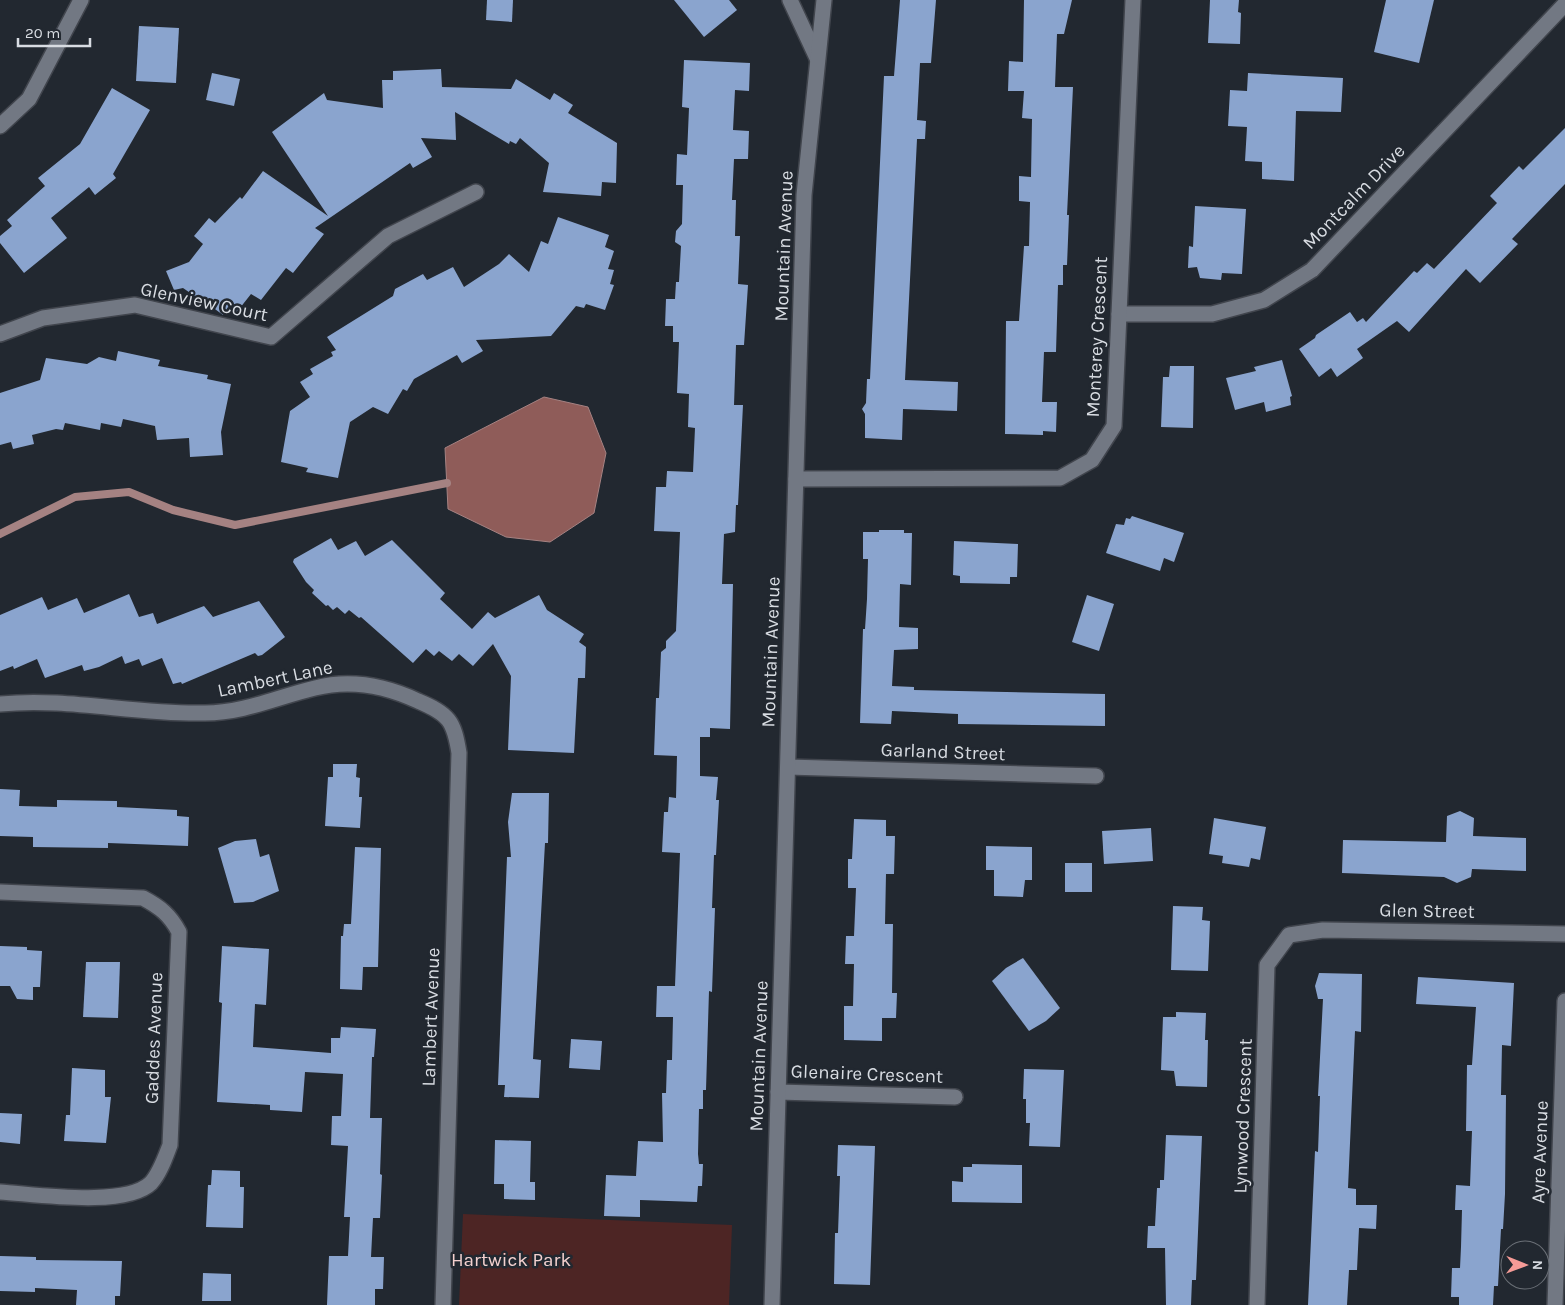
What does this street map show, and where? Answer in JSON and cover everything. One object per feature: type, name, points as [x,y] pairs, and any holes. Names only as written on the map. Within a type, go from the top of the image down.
[{"type":"street","points":[[0,126],[29,99],[81,0]]},
{"type":"street","points":[[790,0],[817,59]]},
{"type":"street","name":"Mountain Avenue","points":[[772,1305],[804,195],[824,0]]},
{"type":"street","name":"Monterey Crescent","points":[[796,479],[1060,478],[1092,460],[1114,426],[1133,0]]},
{"type":"street","name":"Montcalm Drive","points":[[1119,314],[1212,314],[1264,300],[1312,270],[1565,4]]},
{"type":"street","name":"Glenview Court","points":[[0,334],[43,318],[135,305],[271,337],[388,236],[476,192]]},
{"type":"street","name":"Lambert Lane","points":[[0,704],[26,701],[152,712],[220,713],[258,706],[317,687],[354,683],[399,692],[429,706],[446,717],[456,730]]},
{"type":"street","name":"Lambert Avenue","points":[[443,1305],[459,753],[456,730]]},
{"type":"street","name":"Garland Street","points":[[788,767],[1096,776]]},
{"type":"street","name":"Gaddes Avenue","points":[[0,892],[143,898],[159,906],[171,918],[178,932],[170,1145],[164,1163],[150,1183],[139,1191],[122,1196],[108,1198],[0,1192]]},
{"type":"street","name":"Glen Street","points":[[1290,935],[1323,930],[1565,934]]},
{"type":"street","name":"Lynwood Crescent","points":[[1257,1305],[1267,965],[1290,935]]},
{"type":"street","name":"Ayre Avenue","points":[[1555,1305],[1565,1001]]},
{"type":"street","name":"Glenaire Crescent","points":[[778,1092],[955,1097]]},
{"type":"green space","name":"Hartwick Park","points":[[463,1214],[732,1225],[729,1305],[459,1305]]},
{"type":"shaded area","points":[[544,397],[588,407],[606,453],[594,513],[550,542],[506,537],[448,509],[445,448]]},
{"type":"building","points":[[487,0],[513,0],[512,22],[486,20]]},
{"type":"building","points":[[674,0],[729,0],[737,10],[704,37]]},
{"type":"building","points":[[900,0],[936,0],[931,63],[920,63],[917,120],[926,121],[925,139],[917,139],[905,380],[958,382],[957,411],[903,409],[902,440],[865,438],[865,414],[862,409],[866,403],[867,379],[870,379],[884,76],[894,76]]},
{"type":"building","points":[[1024,0],[1072,0],[1064,34],[1057,34],[1055,87],[1073,87],[1067,215],[1069,215],[1067,265],[1063,265],[1063,285],[1058,285],[1056,352],[1044,352],[1042,402],[1057,402],[1056,432],[1043,431],[1043,435],[1005,434],[1006,321],[1019,321],[1024,246],[1029,246],[1030,202],[1019,201],[1019,176],[1031,177],[1032,119],[1022,118],[1024,91],[1008,91],[1009,61],[1023,62]]},
{"type":"building","points":[[1210,0],[1239,0],[1238,12],[1241,13],[1240,44],[1208,43]]},
{"type":"building","points":[[1386,0],[1434,0],[1419,63],[1374,52]]},
{"type":"building","points":[[139,26],[179,28],[176,83],[136,81]]},
{"type":"building","points":[[684,60],[750,63],[749,91],[735,90],[733,130],[749,131],[748,159],[734,159],[732,200],[736,200],[735,236],[740,236],[738,284],[748,285],[744,345],[736,345],[734,405],[743,405],[738,505],[736,505],[735,532],[724,534],[722,584],[733,584],[730,729],[710,728],[710,737],[700,737],[700,776],[718,777],[716,800],[719,800],[716,855],[714,855],[712,908],[715,908],[712,992],[709,991],[706,1090],[703,1090],[703,1109],[699,1109],[698,1154],[699,1164],[703,1164],[702,1186],[698,1186],[697,1202],[640,1200],[640,1217],[604,1216],[606,1175],[636,1176],[638,1141],[663,1142],[662,1093],[666,1093],[667,1060],[672,1060],[673,1017],[656,1017],[657,986],[675,986],[680,853],[662,852],[664,812],[668,812],[669,797],[676,798],[677,756],[654,755],[656,698],[659,698],[661,652],[666,648],[666,641],[676,631],[680,532],[654,531],[656,487],[666,487],[667,471],[693,472],[695,428],[688,427],[689,394],[677,393],[679,342],[673,342],[673,326],[665,326],[666,299],[675,299],[676,282],[679,282],[681,246],[675,242],[676,231],[682,224],[683,185],[676,185],[677,154],[687,155],[689,108],[682,107]]},
{"type":"building","points":[[441,69],[442,87],[511,89],[516,79],[550,100],[554,93],[573,105],[568,113],[617,143],[616,183],[602,182],[601,196],[543,192],[549,163],[520,138],[516,144],[510,141],[509,144],[455,112],[456,140],[421,138],[432,157],[413,168],[410,163],[315,228],[324,234],[293,273],[286,268],[261,300],[251,294],[236,313],[229,307],[223,315],[183,288],[174,290],[166,271],[189,262],[203,244],[194,236],[209,218],[215,223],[240,197],[242,199],[263,171],[328,216],[272,132],[324,93],[327,100],[383,108],[382,80],[393,80],[393,71]]},
{"type":"building","points":[[212,73],[240,79],[234,106],[206,100]]},
{"type":"building","points":[[1248,73],[1343,78],[1341,112],[1296,111],[1294,181],[1262,179],[1262,162],[1245,161],[1247,127],[1228,126],[1230,90],[1247,91]]},
{"type":"building","points":[[112,88],[150,110],[113,174],[116,178],[95,195],[89,187],[51,218],[67,238],[24,273],[0,243],[0,236],[12,226],[7,220],[45,186],[38,178],[80,144]]},
{"type":"building","points":[[1565,128],[1565,184],[1512,239],[1518,244],[1480,283],[1466,269],[1409,332],[1397,321],[1357,349],[1363,358],[1337,377],[1331,368],[1319,377],[1299,349],[1350,312],[1357,322],[1363,318],[1366,322],[1414,271],[1417,273],[1427,263],[1434,269],[1497,203],[1490,196],[1519,166],[1523,170]]},
{"type":"building","points":[[1195,206],[1246,209],[1242,274],[1222,273],[1221,280],[1200,278],[1197,267],[1188,268],[1189,246],[1193,247]]},
{"type":"building","points":[[558,217],[609,235],[605,247],[614,251],[608,269],[614,270],[610,284],[614,285],[605,310],[586,304],[584,308],[576,306],[551,336],[476,340],[483,351],[462,363],[457,355],[414,379],[407,391],[403,389],[388,414],[373,407],[350,422],[338,478],[306,472],[308,468],[281,462],[290,411],[310,397],[300,382],[313,374],[310,369],[333,356],[331,352],[336,350],[327,337],[393,296],[395,289],[423,274],[427,280],[453,267],[464,287],[499,264],[509,254],[529,272],[541,241],[548,244]]},
{"type":"building","points":[[118,351],[160,360],[158,366],[208,375],[207,379],[231,384],[221,432],[223,455],[190,457],[189,438],[157,440],[155,426],[123,419],[121,427],[101,423],[100,430],[65,423],[63,430],[56,429],[32,435],[34,444],[13,449],[11,442],[0,445],[0,393],[40,380],[46,358],[87,364],[99,357],[116,361]]},
{"type":"building","points":[[1282,360],[1292,396],[1290,397],[1291,405],[1266,412],[1264,402],[1235,410],[1226,378],[1256,371],[1254,367]]},
{"type":"building","points":[[1170,366],[1194,366],[1193,428],[1161,427],[1163,377],[1169,377]]},
{"type":"building","points":[[1132,516],[1184,533],[1174,562],[1164,558],[1160,571],[1106,553],[1116,524],[1124,525],[1126,518],[1130,519]]},
{"type":"building","points":[[879,530],[904,530],[904,533],[912,533],[911,585],[900,584],[899,627],[918,628],[918,649],[894,650],[892,686],[914,687],[914,690],[1105,694],[1105,726],[958,724],[958,714],[892,711],[891,724],[860,723],[863,629],[865,629],[868,559],[863,559],[863,532],[879,532]]},
{"type":"building","points":[[331,538],[338,550],[356,541],[365,556],[392,540],[445,593],[440,599],[472,629],[488,612],[495,618],[539,595],[547,610],[584,634],[579,642],[586,647],[585,678],[578,678],[574,753],[508,750],[511,676],[493,644],[473,666],[459,654],[452,661],[439,651],[434,656],[426,649],[413,663],[361,617],[359,618],[349,610],[345,614],[337,607],[333,610],[328,605],[326,606],[312,593],[314,590],[306,582],[293,562],[294,559]]},
{"type":"building","points":[[954,541],[1018,544],[1017,577],[1010,577],[1010,584],[960,583],[960,576],[953,575]]},
{"type":"building","points":[[129,594],[139,617],[153,613],[157,624],[204,606],[213,617],[259,601],[285,637],[262,655],[258,656],[255,653],[182,684],[181,682],[173,684],[162,658],[142,666],[139,659],[125,664],[122,656],[99,667],[84,671],[82,665],[45,678],[37,659],[14,669],[13,666],[0,671],[0,615],[42,597],[48,610],[77,598],[84,613]]},
{"type":"building","points":[[1087,595],[1114,604],[1099,651],[1072,642]]},
{"type":"building","points":[[333,764],[357,764],[356,777],[360,778],[359,797],[362,797],[360,828],[325,826],[328,777],[333,777]]},
{"type":"building","points":[[0,789],[20,790],[19,806],[57,807],[57,800],[117,801],[117,807],[177,810],[177,816],[189,817],[188,846],[108,843],[108,848],[33,847],[33,837],[0,836]]},
{"type":"building","points":[[512,793],[549,793],[548,843],[545,843],[533,1059],[541,1060],[539,1098],[504,1097],[505,1085],[498,1085],[507,857],[511,857],[508,822]]},
{"type":"building","points":[[1460,811],[1474,818],[1473,836],[1526,838],[1526,871],[1472,869],[1471,877],[1457,883],[1444,877],[1342,873],[1343,840],[1446,842],[1447,816]]},
{"type":"building","points":[[1214,818],[1266,827],[1260,860],[1251,858],[1249,867],[1222,863],[1223,856],[1209,854]]},
{"type":"building","points":[[854,819],[886,820],[886,836],[895,836],[894,874],[886,874],[885,924],[893,924],[892,993],[897,993],[896,1018],[882,1018],[882,1041],[844,1040],[844,1006],[853,1006],[854,964],[845,964],[846,936],[854,936],[856,888],[848,888],[848,859],[852,859]]},
{"type":"building","points":[[1151,828],[1153,861],[1104,864],[1102,831]]},
{"type":"building","points":[[256,839],[260,857],[269,854],[279,891],[253,902],[234,903],[218,848],[235,841]]},
{"type":"building","points":[[986,846],[1032,847],[1032,880],[1025,880],[1023,897],[994,896],[994,870],[986,870]]},
{"type":"building","points":[[355,847],[381,848],[378,967],[363,967],[362,990],[340,989],[341,936],[343,936],[344,924],[351,924]]},
{"type":"building","points":[[1065,863],[1092,863],[1092,892],[1065,892]]},
{"type":"building","points":[[1173,906],[1203,907],[1202,920],[1210,921],[1208,971],[1171,970]]},
{"type":"building","points":[[0,946],[27,947],[27,950],[42,951],[40,987],[33,987],[33,1000],[17,999],[10,986],[0,986]]},
{"type":"building","points":[[222,946],[269,949],[266,1005],[255,1004],[253,1047],[331,1053],[331,1038],[340,1038],[341,1027],[376,1029],[374,1057],[372,1057],[370,1118],[382,1118],[380,1174],[382,1175],[380,1218],[373,1218],[371,1257],[384,1257],[383,1289],[375,1289],[375,1305],[327,1305],[329,1256],[348,1256],[350,1217],[344,1217],[348,1146],[331,1145],[332,1116],[341,1116],[343,1074],[305,1072],[302,1112],[270,1110],[270,1105],[217,1102],[222,1003],[219,1002]]},
{"type":"building","points":[[1023,958],[1060,1008],[1046,1021],[1029,1031],[992,981],[1006,968]]},
{"type":"building","points":[[86,962],[120,962],[118,1018],[83,1017]]},
{"type":"building","points":[[1319,973],[1362,974],[1361,1032],[1355,1031],[1348,1188],[1356,1189],[1356,1205],[1377,1205],[1376,1229],[1359,1228],[1357,1270],[1349,1270],[1347,1305],[1308,1305],[1315,1151],[1318,1152],[1320,1096],[1318,1096],[1323,999],[1318,999],[1315,986]]},
{"type":"building","points":[[1418,977],[1514,983],[1511,1046],[1502,1045],[1501,1095],[1506,1095],[1505,1194],[1498,1286],[1494,1286],[1493,1305],[1459,1305],[1459,1297],[1451,1297],[1452,1268],[1460,1268],[1461,1247],[1462,1210],[1455,1210],[1456,1185],[1470,1186],[1472,1131],[1466,1131],[1467,1065],[1472,1065],[1476,1007],[1416,1004]]},
{"type":"building","points":[[1176,1012],[1206,1013],[1205,1040],[1208,1040],[1207,1087],[1176,1086],[1174,1071],[1161,1070],[1163,1017],[1176,1017]]},
{"type":"building","points":[[571,1039],[602,1041],[600,1070],[569,1068]]},
{"type":"building","points":[[72,1068],[105,1070],[105,1097],[111,1097],[106,1143],[64,1141],[66,1115],[70,1115]]},
{"type":"building","points":[[1024,1069],[1064,1070],[1060,1147],[1029,1146],[1030,1123],[1026,1123],[1026,1099],[1023,1099]]},
{"type":"building","points":[[0,1113],[22,1114],[20,1144],[0,1142]]},
{"type":"building","points":[[1166,1135],[1202,1136],[1196,1280],[1192,1280],[1191,1305],[1166,1305],[1165,1248],[1147,1248],[1148,1226],[1155,1226],[1157,1188],[1160,1188],[1160,1180],[1164,1180]]},
{"type":"building","points":[[495,1140],[531,1141],[530,1182],[535,1182],[535,1200],[504,1199],[504,1184],[494,1184]]},
{"type":"building","points":[[838,1145],[875,1146],[870,1285],[834,1284],[835,1233],[838,1233],[840,1176],[837,1176]]},
{"type":"building","points":[[972,1164],[1022,1165],[1022,1203],[952,1202],[952,1181],[963,1182],[963,1167],[972,1167]]},
{"type":"building","points":[[212,1170],[240,1171],[240,1187],[244,1187],[243,1228],[206,1227],[208,1185],[211,1185]]},
{"type":"building","points":[[0,1256],[36,1257],[36,1260],[122,1261],[120,1296],[115,1296],[115,1305],[76,1305],[77,1290],[35,1288],[35,1292],[0,1291]]},
{"type":"building","points":[[203,1273],[231,1274],[231,1301],[202,1301]]},
{"type":"waterway","points":[[0,534],[75,497],[129,492],[173,510],[235,525],[447,483]]}]
